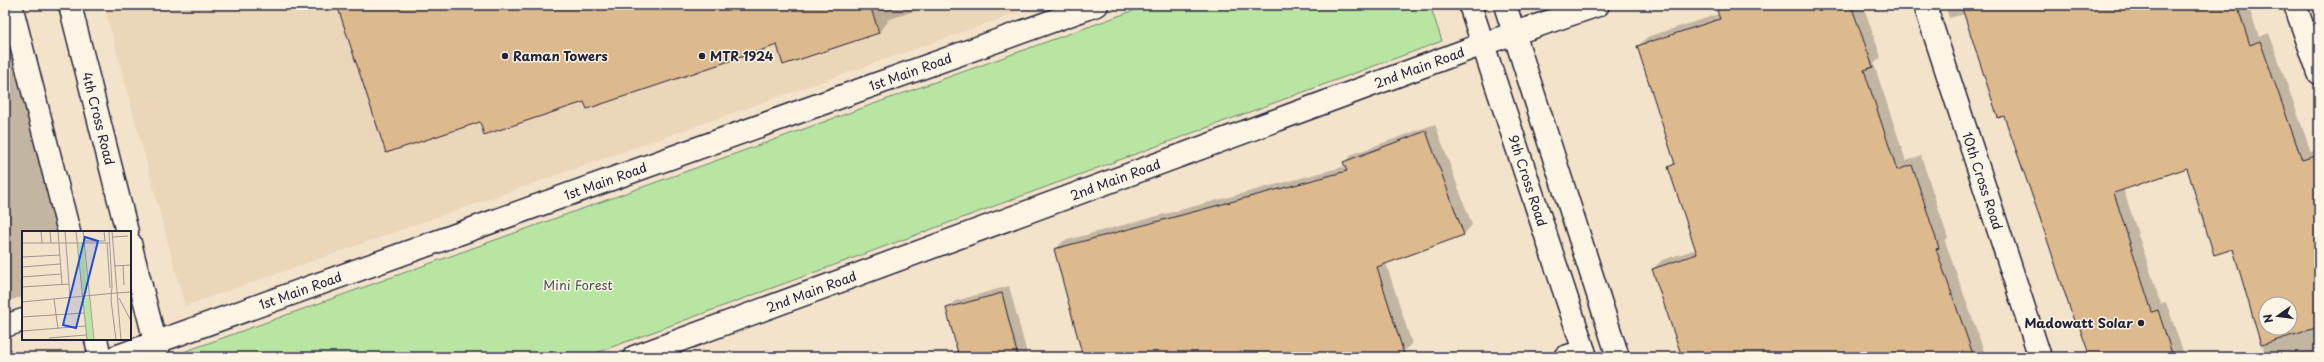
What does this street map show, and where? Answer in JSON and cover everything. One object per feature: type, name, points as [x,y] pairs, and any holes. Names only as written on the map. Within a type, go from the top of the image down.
[{"type":"street","points":[[11,5],[69,231]]},
{"type":"street","name":"4th Cross Road","points":[[70,5],[127,231]]},
{"type":"street","name":"1st Main Road","points":[[115,357],[157,350],[1097,5]]},
{"type":"street","name":"9th Cross Road","points":[[1470,5],[1578,355]]},
{"type":"street","points":[[1506,5],[1618,357]]},
{"type":"street","name":"2nd Main Road","points":[[634,357],[1483,44],[1598,5]]},
{"type":"street","name":"10th Cross Road","points":[[1925,5],[2040,357]]},
{"type":"street","points":[[2295,5],[2319,73]]},
{"type":"street","points":[[131,247],[157,350]]},
{"type":"street","points":[[5,326],[22,320]]},
{"type":"street","points":[[96,340],[100,357]]},
{"type":"shaded area","points":[[104,5],[1039,5],[185,306]]},
{"type":"green space","name":"Mini Forest","points":[[1149,5],[1430,5],[1442,41],[585,357],[179,357],[178,354]]},
{"type":"building","points":[[337,5],[870,5],[879,33],[783,65],[777,45],[587,109],[584,102],[484,135],[480,122],[386,153]]},
{"type":"building","points":[[1715,5],[1851,5],[1873,67],[1864,70],[1897,170],[1912,165],[1939,248],[1936,249],[1974,357],[1682,357],[1652,269],[1697,254],[1668,167],[1675,164],[1637,46],[1720,19]]},
{"type":"building","points":[[1961,5],[2237,5],[2250,45],[2260,41],[2302,160],[2319,155],[2319,327],[2298,334],[2298,296],[2258,296],[2258,335],[2233,249],[2214,255],[2187,168],[2114,193],[2152,312],[2158,310],[2173,357],[2090,357],[2077,320],[2074,321],[2004,116],[1998,118]]},
{"type":"building","points":[[1426,131],[1464,235],[1377,267],[1405,357],[1083,357],[1054,249],[1347,171],[1343,162]]},
{"type":"building","points":[[1002,293],[1018,357],[959,357],[946,308]]},
{"type":"building","points":[[2258,336],[2290,336],[2261,345]]},
{"type":"place","name":"Raman Towers","points":[[505,56]]},
{"type":"place","name":"MTR 1924","points":[[702,56]]},
{"type":"place","name":"Madowatt Solar","points":[[2141,323]]}]
